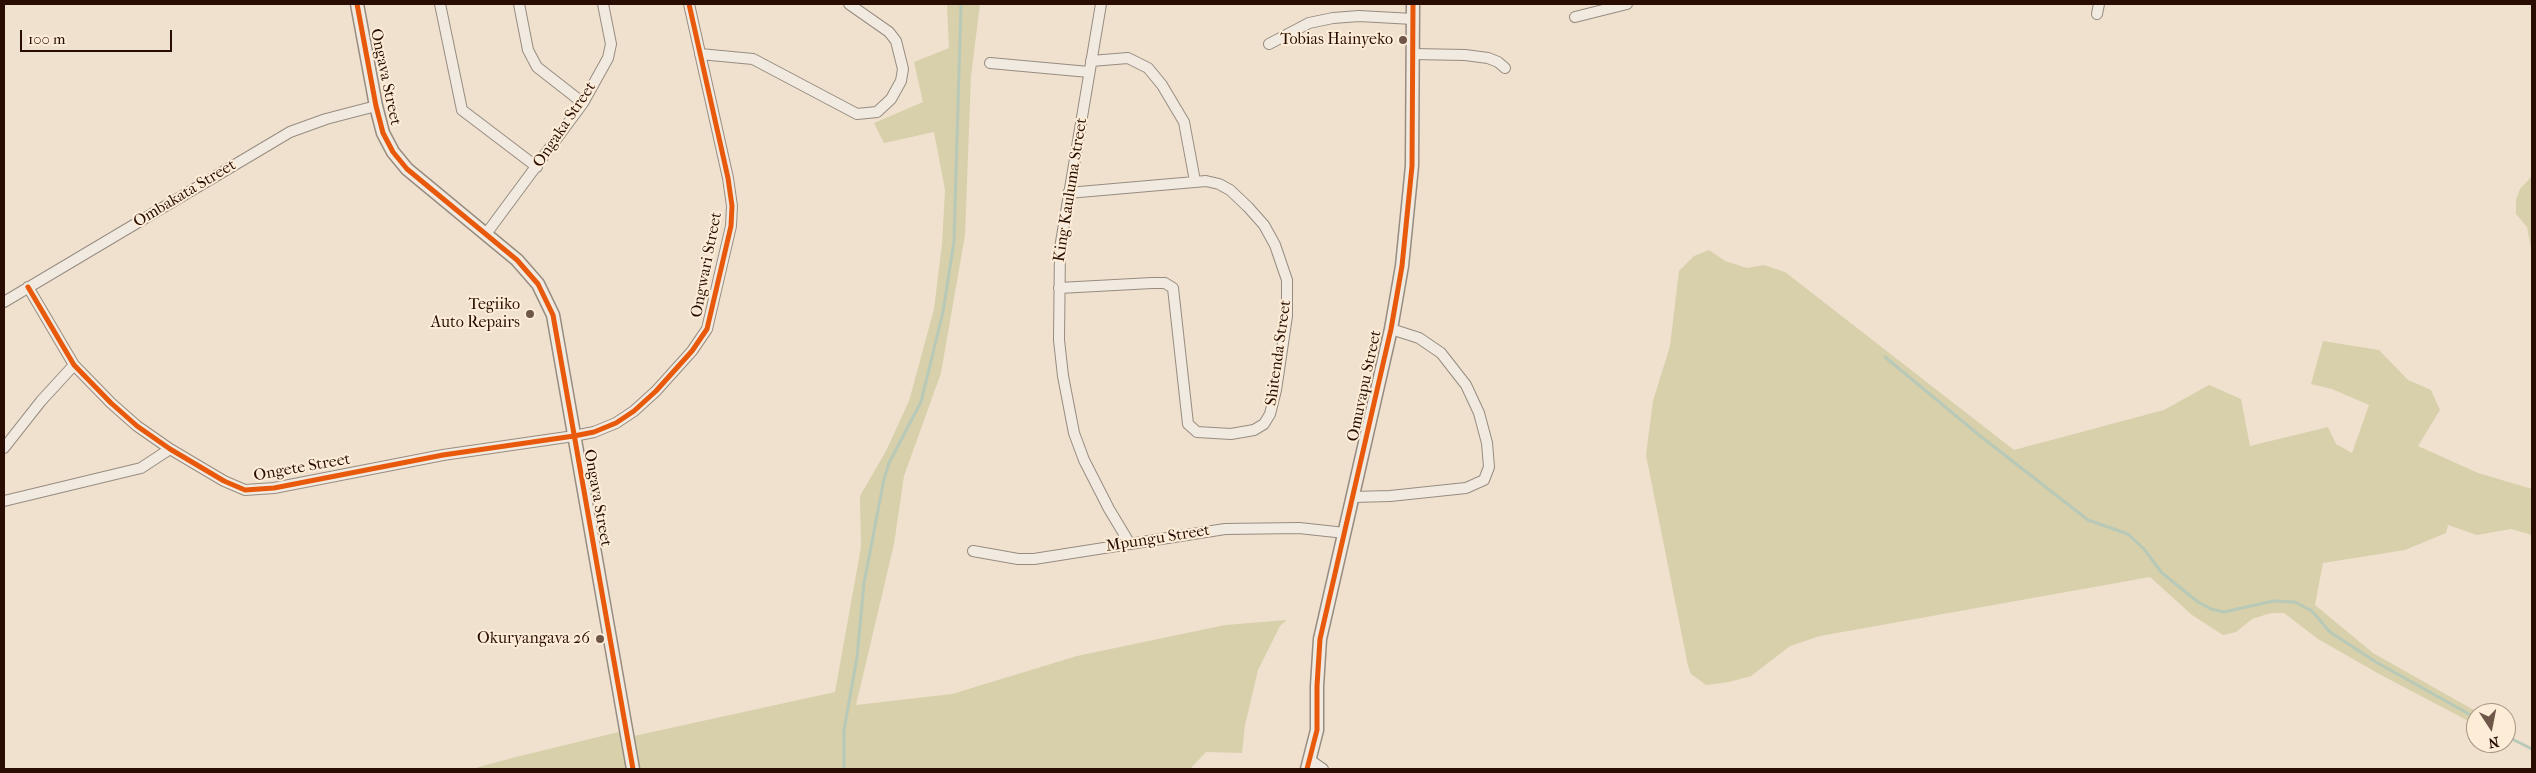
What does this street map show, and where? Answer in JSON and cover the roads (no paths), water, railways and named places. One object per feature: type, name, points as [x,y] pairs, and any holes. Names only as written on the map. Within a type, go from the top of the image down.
[{"type":"street","name":"Ongava Street","points":[[357,4],[376,106],[383,133],[393,152],[407,169],[517,260],[538,284],[552,315],[634,769]]},
{"type":"street","points":[[440,4],[462,110],[537,167]]},
{"type":"street","points":[[519,4],[528,50],[536,66],[583,103]]},
{"type":"street","name":"Ongaka Street","points":[[486,234],[583,103],[608,58],[610,50],[603,4]]},
{"type":"street","name":"Ongwari Street","points":[[574,436],[601,429],[634,411],[674,372],[707,329],[731,226],[732,206],[689,4]]},
{"type":"street","points":[[700,54],[752,58],[857,114],[877,112],[890,99],[901,81],[903,69],[896,41],[889,32],[849,4]]},
{"type":"street","name":"King Kauluma Street","points":[[1101,4],[1068,194],[1059,263],[1059,340],[1062,376],[1074,433],[1084,460],[1109,509],[1130,544]]},
{"type":"street","name":"Omuvapu Street","points":[[1308,764],[1317,730],[1320,639],[1391,329],[1409,213],[1412,166],[1413,4]]},
{"type":"street","points":[[1575,17],[1627,4]]},
{"type":"street","points":[[1269,44],[1309,23],[1333,18],[1359,16],[1413,19]]},
{"type":"street","points":[[1413,54],[1465,55],[1488,58],[1498,62],[1505,68]]},
{"type":"street","points":[[990,63],[1090,66],[1128,58],[1148,68],[1162,85],[1184,122],[1195,181]]},
{"type":"street","name":"Ombakata Street","points":[[4,302],[290,132],[326,118],[376,106]]},
{"type":"street","name":"Shitenda Street","points":[[1059,288],[1165,283],[1173,288],[1188,424],[1197,432],[1232,434],[1254,430],[1264,424],[1270,414],[1276,390],[1287,316],[1288,280],[1283,263],[1264,225],[1248,206],[1220,184],[1195,181],[1068,194]]},
{"type":"street","name":"Ongete Street","points":[[28,287],[74,365],[85,379],[124,414],[170,449],[234,487],[256,490],[443,455],[574,436]]},
{"type":"street","points":[[1354,497],[1390,496],[1466,488],[1484,480],[1489,467],[1487,443],[1479,413],[1466,386],[1441,353],[1419,338],[1391,329]]},
{"type":"street","points":[[4,448],[41,401],[74,365]]},
{"type":"street","points":[[4,501],[142,468],[170,449]]},
{"type":"street","name":"Mpungu Street","points":[[973,551],[1018,559],[1034,559],[1224,529],[1261,527],[1345,533]]},
{"type":"street","points":[[1308,764],[1322,769]]},
{"type":"waterway","points":[[844,769],[844,730],[857,657],[864,583],[884,479],[889,463],[921,402],[943,312],[954,241],[961,4]]},
{"type":"waterway","points":[[1885,357],[1979,435],[2088,520],[2128,534],[2144,549],[2162,573],[2198,602],[2211,609],[2224,612],[2273,601],[2295,602],[2312,611],[2330,632],[2376,662],[2466,712]]},
{"type":"waterway","points":[[2516,741],[2532,749]]},
{"type":"place","name":"Tobias Hainyeko","points":[[1403,40]]},
{"type":"place","name":"Tegiiko Auto Repairs","points":[[530,314]]},
{"type":"place","name":"Okuryangava 26","points":[[600,639]]}]
